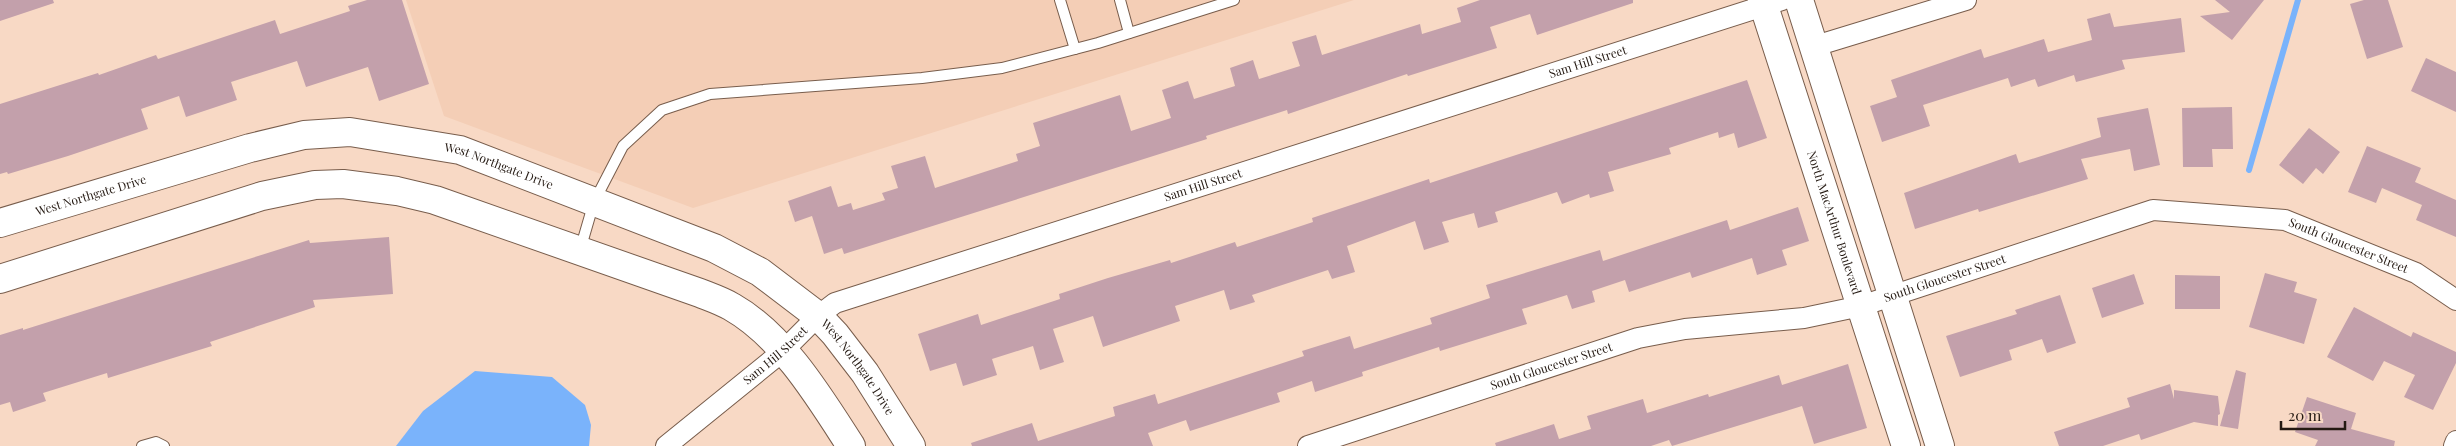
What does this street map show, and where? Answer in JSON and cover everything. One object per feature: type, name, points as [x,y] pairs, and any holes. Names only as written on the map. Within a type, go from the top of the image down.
[{"type":"main road","points":[[1799,0],[1812,47],[1940,446]]},
{"type":"main road","name":"North MacArthur Boulevard","points":[[1769,2],[1861,306],[1906,446]]},
{"type":"main road","name":"West Northgate Drive","points":[[0,223],[250,148],[304,135],[350,132],[460,150],[714,248],[760,272],[818,316],[835,334],[865,373],[911,446]]},
{"type":"main road","points":[[0,278],[262,196],[315,185],[343,184],[379,188],[435,200],[700,293],[732,307],[762,330],[810,381],[851,446]]},
{"type":"street","points":[[1812,47],[1966,0]]},
{"type":"street","name":"Sam Hill Street","points":[[666,446],[782,352],[818,316],[836,303],[1769,2]]},
{"type":"street","name":"South Gloucester Street","points":[[1308,446],[1638,338],[1685,329],[1804,318],[1861,306],[2153,210],[2285,220],[2416,273],[2456,300]]},
{"type":"street","points":[[2454,446],[2456,441]]},
{"type":"lane","points":[[1060,0],[1075,49]]},
{"type":"lane","points":[[1120,0],[1129,33]]},
{"type":"lane","points":[[579,251],[594,202],[623,146],[662,110],[710,94],[922,78],[1002,68],[1075,49],[1232,0]]},
{"type":"lane","points":[[142,446],[156,442],[164,446]]},
{"type":"shaded area","points":[[406,0],[1354,0],[693,208],[444,116]]},
{"type":"water","points":[[475,371],[552,377],[585,405],[591,425],[589,446],[396,446],[423,411]]},
{"type":"building","points":[[0,0],[53,0],[54,3],[0,21]]},
{"type":"building","points":[[367,0],[402,0],[429,84],[379,101],[368,67],[306,87],[297,61],[231,82],[237,100],[186,117],[179,96],[141,109],[148,129],[68,156],[8,174],[7,172],[0,174],[0,104],[98,73],[99,75],[156,55],[158,59],[275,20],[280,34],[350,11],[348,6]]},
{"type":"building","points":[[1480,0],[1633,0],[1633,3],[1537,35],[1530,14],[1490,27],[1497,48],[1408,76],[1407,74],[1288,114],[1287,110],[1206,136],[1207,139],[844,254],[842,248],[824,254],[812,216],[795,222],[788,201],[831,186],[838,207],[851,203],[853,210],[885,200],[882,193],[898,188],[891,166],[925,156],[935,188],[1018,161],[1016,154],[1040,146],[1033,123],[1120,95],[1131,131],[1171,118],[1162,90],[1188,81],[1194,99],[1235,86],[1230,68],[1253,60],[1259,79],[1300,66],[1292,42],[1316,35],[1322,55],[1420,24],[1422,34],[1461,22],[1457,8]]},
{"type":"building","points":[[2215,0],[2264,0],[2232,40],[2200,16],[2230,12]]},
{"type":"building","points":[[2364,0],[2388,0],[2403,47],[2367,59],[2350,4]]},
{"type":"building","points":[[2110,13],[2114,27],[2181,18],[2185,52],[2122,60],[2125,69],[2076,82],[2074,75],[2038,87],[2035,79],[2011,87],[2008,78],[1923,105],[1930,126],[1882,142],[1870,106],[1897,97],[1891,80],[1981,49],[1984,58],[2044,39],[2048,52],[2092,40],[2087,19]]},
{"type":"building","points":[[2426,58],[2456,72],[2456,112],[2411,91]]},
{"type":"building","points":[[1747,80],[1767,138],[1738,148],[1734,133],[1719,138],[1718,132],[1669,148],[1671,154],[1608,172],[1614,191],[1590,198],[1589,194],[1562,204],[1557,192],[1495,212],[1498,222],[1478,228],[1474,213],[1442,222],[1449,242],[1424,250],[1415,221],[1347,246],[1355,272],[1332,279],[1328,270],[1252,295],[1255,302],[1230,310],[1224,290],[1175,306],[1180,321],[1103,347],[1093,316],[1053,329],[1064,362],[1040,370],[1033,346],[992,359],[997,375],[963,386],[956,363],[930,371],[918,334],[978,314],[981,325],[1060,299],[1059,294],[1108,278],[1170,260],[1171,263],[1235,242],[1237,247],[1313,222],[1312,218],[1429,179],[1430,183]]},
{"type":"building","points":[[2232,107],[2233,149],[2212,149],[2213,167],[2183,167],[2182,108]]},
{"type":"building","points":[[2148,108],[2160,165],[2134,171],[2130,149],[2081,159],[2088,179],[1979,212],[1978,209],[1915,229],[1904,193],[2016,154],[2019,163],[2101,137],[2097,118]]},
{"type":"building","points":[[2309,128],[2340,152],[2323,174],[2316,168],[2303,184],[2279,165]]},
{"type":"building","points":[[2367,146],[2421,168],[2415,182],[2456,200],[2456,237],[2416,220],[2422,205],[2382,188],[2376,203],[2348,192]]},
{"type":"building","points":[[1798,207],[1809,241],[1782,250],[1787,265],[1757,275],[1752,258],[1692,278],[1690,272],[1629,292],[1625,280],[1592,291],[1595,302],[1572,309],[1567,295],[1522,309],[1527,324],[1440,351],[1439,347],[1362,372],[1363,376],[1315,392],[1312,381],[1277,393],[1280,402],[1190,431],[1186,420],[1148,433],[1153,446],[972,446],[971,443],[1032,423],[1038,441],[1115,416],[1113,407],[1155,394],[1158,404],[1304,356],[1302,351],[1350,336],[1354,349],[1432,324],[1430,318],[1490,298],[1486,285],[1600,250],[1603,261],[1727,220],[1730,230]]},
{"type":"building","points":[[389,237],[393,294],[313,300],[315,307],[210,342],[212,346],[108,378],[107,373],[43,393],[46,401],[13,412],[10,402],[0,405],[0,335],[23,328],[23,330],[309,240],[310,243]]},
{"type":"building","points":[[2265,273],[2297,282],[2294,292],[2317,299],[2304,344],[2249,327]]},
{"type":"building","points":[[2134,274],[2144,304],[2102,318],[2092,288]]},
{"type":"building","points":[[2175,275],[2220,276],[2220,309],[2175,309]]},
{"type":"building","points":[[2060,295],[2076,343],[2047,353],[2042,339],[2009,350],[2012,360],[1960,377],[1946,336],[2017,314],[2015,310]]},
{"type":"building","points":[[2354,307],[2411,337],[2413,332],[2456,352],[2456,363],[2433,410],[2404,397],[2415,375],[2384,361],[2373,381],[2327,357]]},
{"type":"building","points":[[1848,364],[1867,428],[1814,444],[1802,406],[1672,446],[1669,440],[1651,446],[1496,446],[1495,443],[1554,424],[1559,439],[1591,429],[1587,416],[1643,399],[1647,413],[1708,394],[1709,397],[1779,375],[1782,385]]},
{"type":"building","points":[[2236,370],[2246,373],[2238,429],[2220,426]]},
{"type":"building","points":[[2170,384],[2174,399],[2174,390],[2218,396],[2220,414],[2218,415],[2218,426],[2194,422],[2141,440],[2139,434],[2103,446],[2059,446],[2054,432],[2130,407],[2127,398]]},
{"type":"building","points":[[2307,397],[2356,413],[2351,429],[2395,441],[2394,446],[2315,446],[2318,440],[2295,432]]},
{"type":"waterway","points":[[2249,170],[2298,0]]}]
